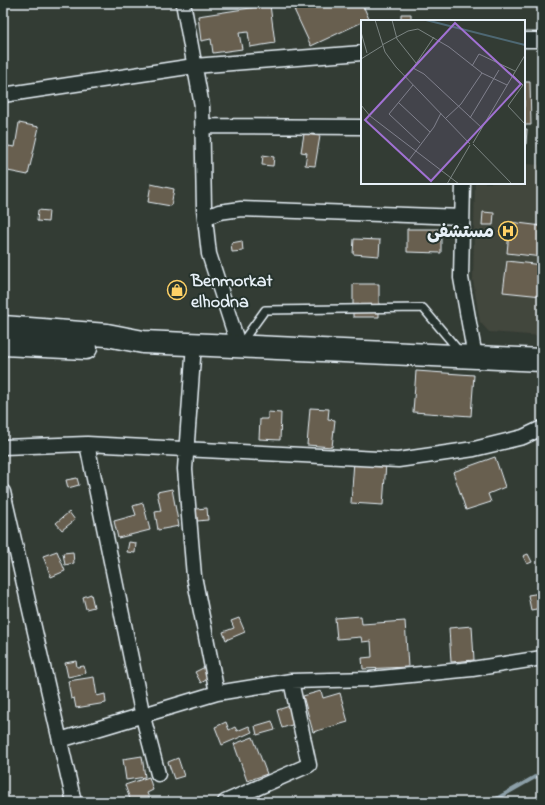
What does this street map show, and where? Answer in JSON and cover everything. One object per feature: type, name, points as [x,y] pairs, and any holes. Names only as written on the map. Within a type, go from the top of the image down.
[{"type":"main road","points":[[3,327],[107,335],[143,342],[542,360]]},
{"type":"main road","points":[[3,344],[106,348],[143,342]]},
{"type":"street","points":[[184,8],[202,106],[205,218],[209,254],[239,347]]},
{"type":"street","points":[[525,40],[542,40]]},
{"type":"street","points":[[3,95],[194,66],[361,53]]},
{"type":"street","points":[[202,126],[361,127]]},
{"type":"street","points":[[463,184],[460,278],[470,357]]},
{"type":"street","points":[[205,218],[219,212],[241,209],[462,217]]},
{"type":"street","points":[[194,344],[188,448],[185,469],[194,576],[217,693]]},
{"type":"street","points":[[3,447],[87,444],[398,460],[474,449],[523,437],[542,428]]},
{"type":"street","points":[[87,444],[142,717],[158,774]]},
{"type":"street","points":[[3,492],[74,802]]},
{"type":"street","points":[[60,740],[142,717],[217,693],[291,681],[378,678],[472,669],[542,658]]},
{"type":"street","points":[[225,802],[309,765],[291,681]]},
{"type":"lane","points":[[239,347],[265,310],[423,308],[470,357]]},
{"type":"shaded area","name":"مستشفى","points":[[525,164],[542,165],[542,336],[489,332],[480,322],[473,280],[475,184],[525,184]]},
{"type":"building","points":[[291,3],[362,3],[369,19],[361,20],[361,23],[311,46]]},
{"type":"building","points":[[270,5],[275,43],[250,47],[248,32],[239,33],[242,49],[213,53],[211,39],[201,41],[198,16]]},
{"type":"building","points":[[401,14],[411,14],[411,20],[401,20]]},
{"type":"building","points":[[525,82],[530,82],[531,125],[525,125]]},
{"type":"building","points":[[19,123],[39,127],[28,175],[3,170],[8,146],[15,147]]},
{"type":"building","points":[[538,128],[542,128],[542,147],[539,147]]},
{"type":"building","points":[[525,129],[527,129],[526,144]]},
{"type":"building","points":[[304,134],[320,136],[315,166],[305,165],[307,153],[301,152]]},
{"type":"building","points":[[263,155],[274,157],[273,166],[262,165]]},
{"type":"building","points":[[151,184],[174,189],[171,206],[148,202]]},
{"type":"building","points":[[38,210],[49,211],[48,222],[37,221]]},
{"type":"building","points":[[483,212],[494,213],[493,225],[482,225]]},
{"type":"building","points":[[510,222],[542,226],[542,257],[507,253]]},
{"type":"building","points":[[407,229],[441,229],[441,253],[407,252]]},
{"type":"building","points":[[354,239],[380,240],[379,256],[353,254]]},
{"type":"building","points":[[242,241],[243,251],[232,252],[231,243]]},
{"type":"building","points":[[507,261],[542,265],[542,296],[503,292]]},
{"type":"building","points":[[353,284],[379,284],[379,317],[353,317]]},
{"type":"building","points":[[416,371],[474,375],[471,416],[413,412]]},
{"type":"building","points":[[310,408],[329,409],[328,419],[335,420],[332,447],[307,445]]},
{"type":"building","points":[[268,412],[281,413],[280,440],[259,439],[260,419],[268,419]]},
{"type":"building","points":[[495,457],[505,487],[488,494],[491,502],[466,510],[453,472]]},
{"type":"building","points":[[354,461],[386,463],[383,505],[351,503]]},
{"type":"building","points":[[77,478],[79,485],[68,488],[66,480]]},
{"type":"building","points":[[172,489],[179,526],[158,530],[155,512],[161,511],[157,492]]},
{"type":"building","points":[[143,503],[150,530],[118,538],[114,521],[136,515],[133,506]]},
{"type":"building","points":[[207,508],[208,520],[197,521],[196,509]]},
{"type":"building","points":[[69,512],[75,520],[62,530],[56,523]]},
{"type":"building","points":[[129,542],[136,543],[135,553],[127,552]]},
{"type":"building","points":[[57,551],[65,571],[51,577],[43,556]]},
{"type":"building","points":[[73,552],[74,563],[65,565],[63,553]]},
{"type":"building","points":[[528,554],[532,562],[527,564],[523,556]]},
{"type":"building","points":[[541,593],[542,608],[531,610],[528,595]]},
{"type":"building","points":[[91,594],[94,607],[86,609],[83,597]]},
{"type":"building","points":[[361,616],[362,624],[405,621],[408,667],[363,669],[362,658],[372,657],[371,641],[362,642],[361,637],[337,639],[335,618]]},
{"type":"building","points":[[239,618],[245,632],[226,640],[223,632],[234,628],[231,621]]},
{"type":"building","points":[[472,626],[474,660],[451,662],[449,628]]},
{"type":"building","points":[[76,661],[77,667],[84,666],[86,673],[68,677],[65,663]]},
{"type":"building","points":[[205,667],[211,677],[201,683],[195,672]]},
{"type":"building","points":[[94,677],[97,696],[105,694],[106,703],[76,708],[74,698],[71,699],[68,681]]},
{"type":"building","points":[[321,691],[323,698],[340,693],[348,722],[313,732],[303,696]]},
{"type":"building","points":[[290,706],[295,724],[282,728],[277,710]]},
{"type":"building","points":[[272,721],[275,730],[257,735],[255,726]]},
{"type":"building","points":[[226,722],[229,730],[235,727],[237,731],[249,726],[252,732],[222,745],[215,727]]},
{"type":"building","points":[[253,737],[267,774],[247,781],[234,744]]},
{"type":"building","points":[[142,756],[145,777],[126,780],[123,759]]},
{"type":"building","points":[[178,758],[184,776],[174,779],[168,762]]},
{"type":"building","points":[[149,777],[153,790],[147,793],[150,800],[131,802],[125,785]]},
{"type":"waterway","points":[[491,802],[542,773]]},
{"type":"place","name":"مستشفى","points":[[508,231]]},
{"type":"place","name":"Benmorkat elhodna","points":[[177,290]]}]
